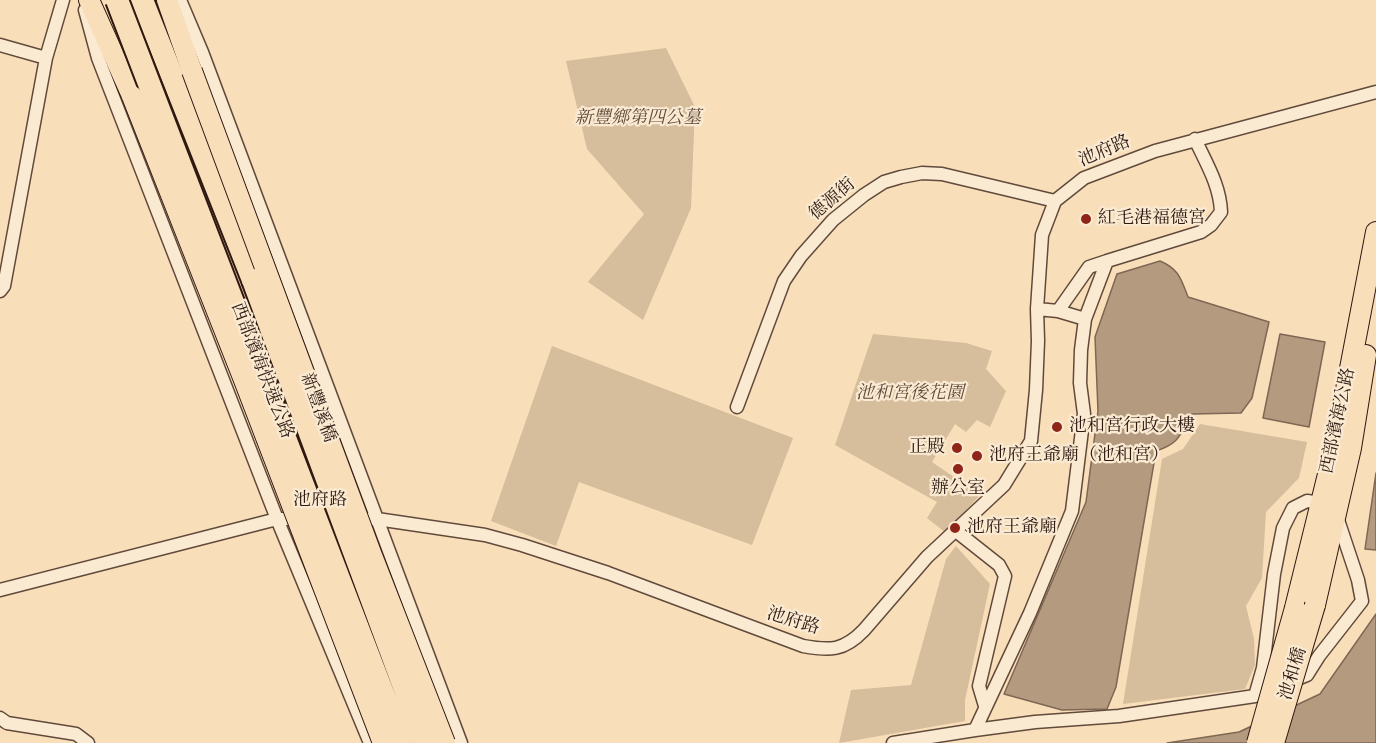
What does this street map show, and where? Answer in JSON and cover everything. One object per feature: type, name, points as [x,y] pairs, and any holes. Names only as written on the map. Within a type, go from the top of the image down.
[{"type":"highway","name":"西部濱海快速公路","points":[[117,0],[402,743]]},
{"type":"highway","name":"西部濱海快速公路","points":[[142,0],[253,280],[425,743]]},
{"type":"highway","points":[[155,0],[211,153],[253,280]]},
{"type":"main road","points":[[88,0],[132,96],[383,743]]},
{"type":"main road","name":"新豐溪橋","points":[[167,0],[376,564],[445,743]]},
{"type":"main road","name":"西部濱海公路","points":[[1305,607],[1328,508],[1345,397],[1376,232]]},
{"type":"main road","name":"西部濱海公路","points":[[1328,508],[1351,448],[1376,300]]},
{"type":"main road","name":"池和橋","points":[[1257,743],[1305,607]]},
{"type":"main road","name":"池和橋","points":[[1274,743],[1305,607]]},
{"type":"street","points":[[0,291],[4,286],[46,58],[63,0]]},
{"type":"street","points":[[82,0],[98,58],[278,519],[370,743]]},
{"type":"street","points":[[180,0],[461,743]]},
{"type":"street","points":[[0,45],[46,58]]},
{"type":"street","name":"池府路","points":[[0,590],[278,519],[377,519],[485,535],[522,545],[608,573],[803,646],[824,650],[837,649],[856,639],[927,557],[1004,485],[1031,441],[1036,390],[1037,309],[1042,235],[1055,201],[1084,178],[1155,151],[1376,92]]},
{"type":"street","points":[[1058,311],[1089,267],[1201,232],[1211,225],[1221,212],[1220,197],[1194,140]]},
{"type":"street","name":"德源街","points":[[737,407],[784,281],[801,256],[833,220],[864,195],[885,182],[922,173],[942,174],[1055,201]]},
{"type":"street","points":[[975,730],[1030,613],[1072,511],[1084,414],[1080,383],[1085,319],[1107,261]]},
{"type":"street","points":[[1037,309],[1058,311],[1085,319]]},
{"type":"street","points":[[892,743],[1035,722],[1119,716],[1255,696],[1307,675],[1362,601],[1358,580],[1328,508],[1308,501],[1293,508],[1283,528],[1263,668],[1255,696]]},
{"type":"street","points":[[956,531],[999,565],[1005,576],[980,686],[985,706]]},
{"type":"street","points":[[1263,668],[1287,683]]},
{"type":"street","points":[[0,718],[7,723],[76,734],[87,743]]},
{"type":"street","points":[[391,743],[453,721]]},
{"type":"green space","name":"新豐鄉第四公墓","points":[[666,48],[695,107],[691,208],[643,320],[588,282],[644,214],[587,149],[566,61]]},
{"type":"green space","name":"池和宮後花園","points":[[873,334],[966,343],[992,351],[986,369],[1006,391],[990,427],[977,420],[966,432],[955,424],[932,462],[980,495],[946,533],[927,518],[937,502],[835,445]]},
{"type":"green space","points":[[552,346],[793,438],[752,545],[579,482],[556,546],[491,521]]},
{"type":"green space","points":[[1200,424],[1307,442],[1299,478],[1266,512],[1262,578],[1246,606],[1254,639],[1255,665],[1245,689],[1123,704],[1162,459],[1183,449]]},
{"type":"green space","points":[[956,546],[990,584],[965,700],[965,721],[839,743],[851,690],[911,685],[946,559]]},
{"type":"shaded area","points":[[1160,261],[1175,271],[1188,297],[1269,322],[1252,398],[1241,413],[1192,414],[1175,441],[1156,451],[1116,687],[1107,709],[1062,710],[1004,694],[1086,502],[1098,411],[1095,337],[1117,274]]},
{"type":"shaded area","points":[[1280,334],[1325,342],[1309,427],[1263,418]]},
{"type":"shaded area","points":[[1376,473],[1376,550],[1365,549]]},
{"type":"shaded area","points":[[1376,614],[1376,743],[1167,743],[1239,732],[1320,694]]},
{"type":"place","name":"紅毛港福德宮","points":[[1086,219]]},
{"type":"place","name":"池和宮行政大樓","points":[[1057,427]]},
{"type":"place","name":"正殿","points":[[957,448]]},
{"type":"place","name":"池府王爺廟（池和宮）","points":[[977,456]]},
{"type":"place","name":"辦公室","points":[[958,469]]},
{"type":"place","name":"池府王爺廟","points":[[955,528]]}]
